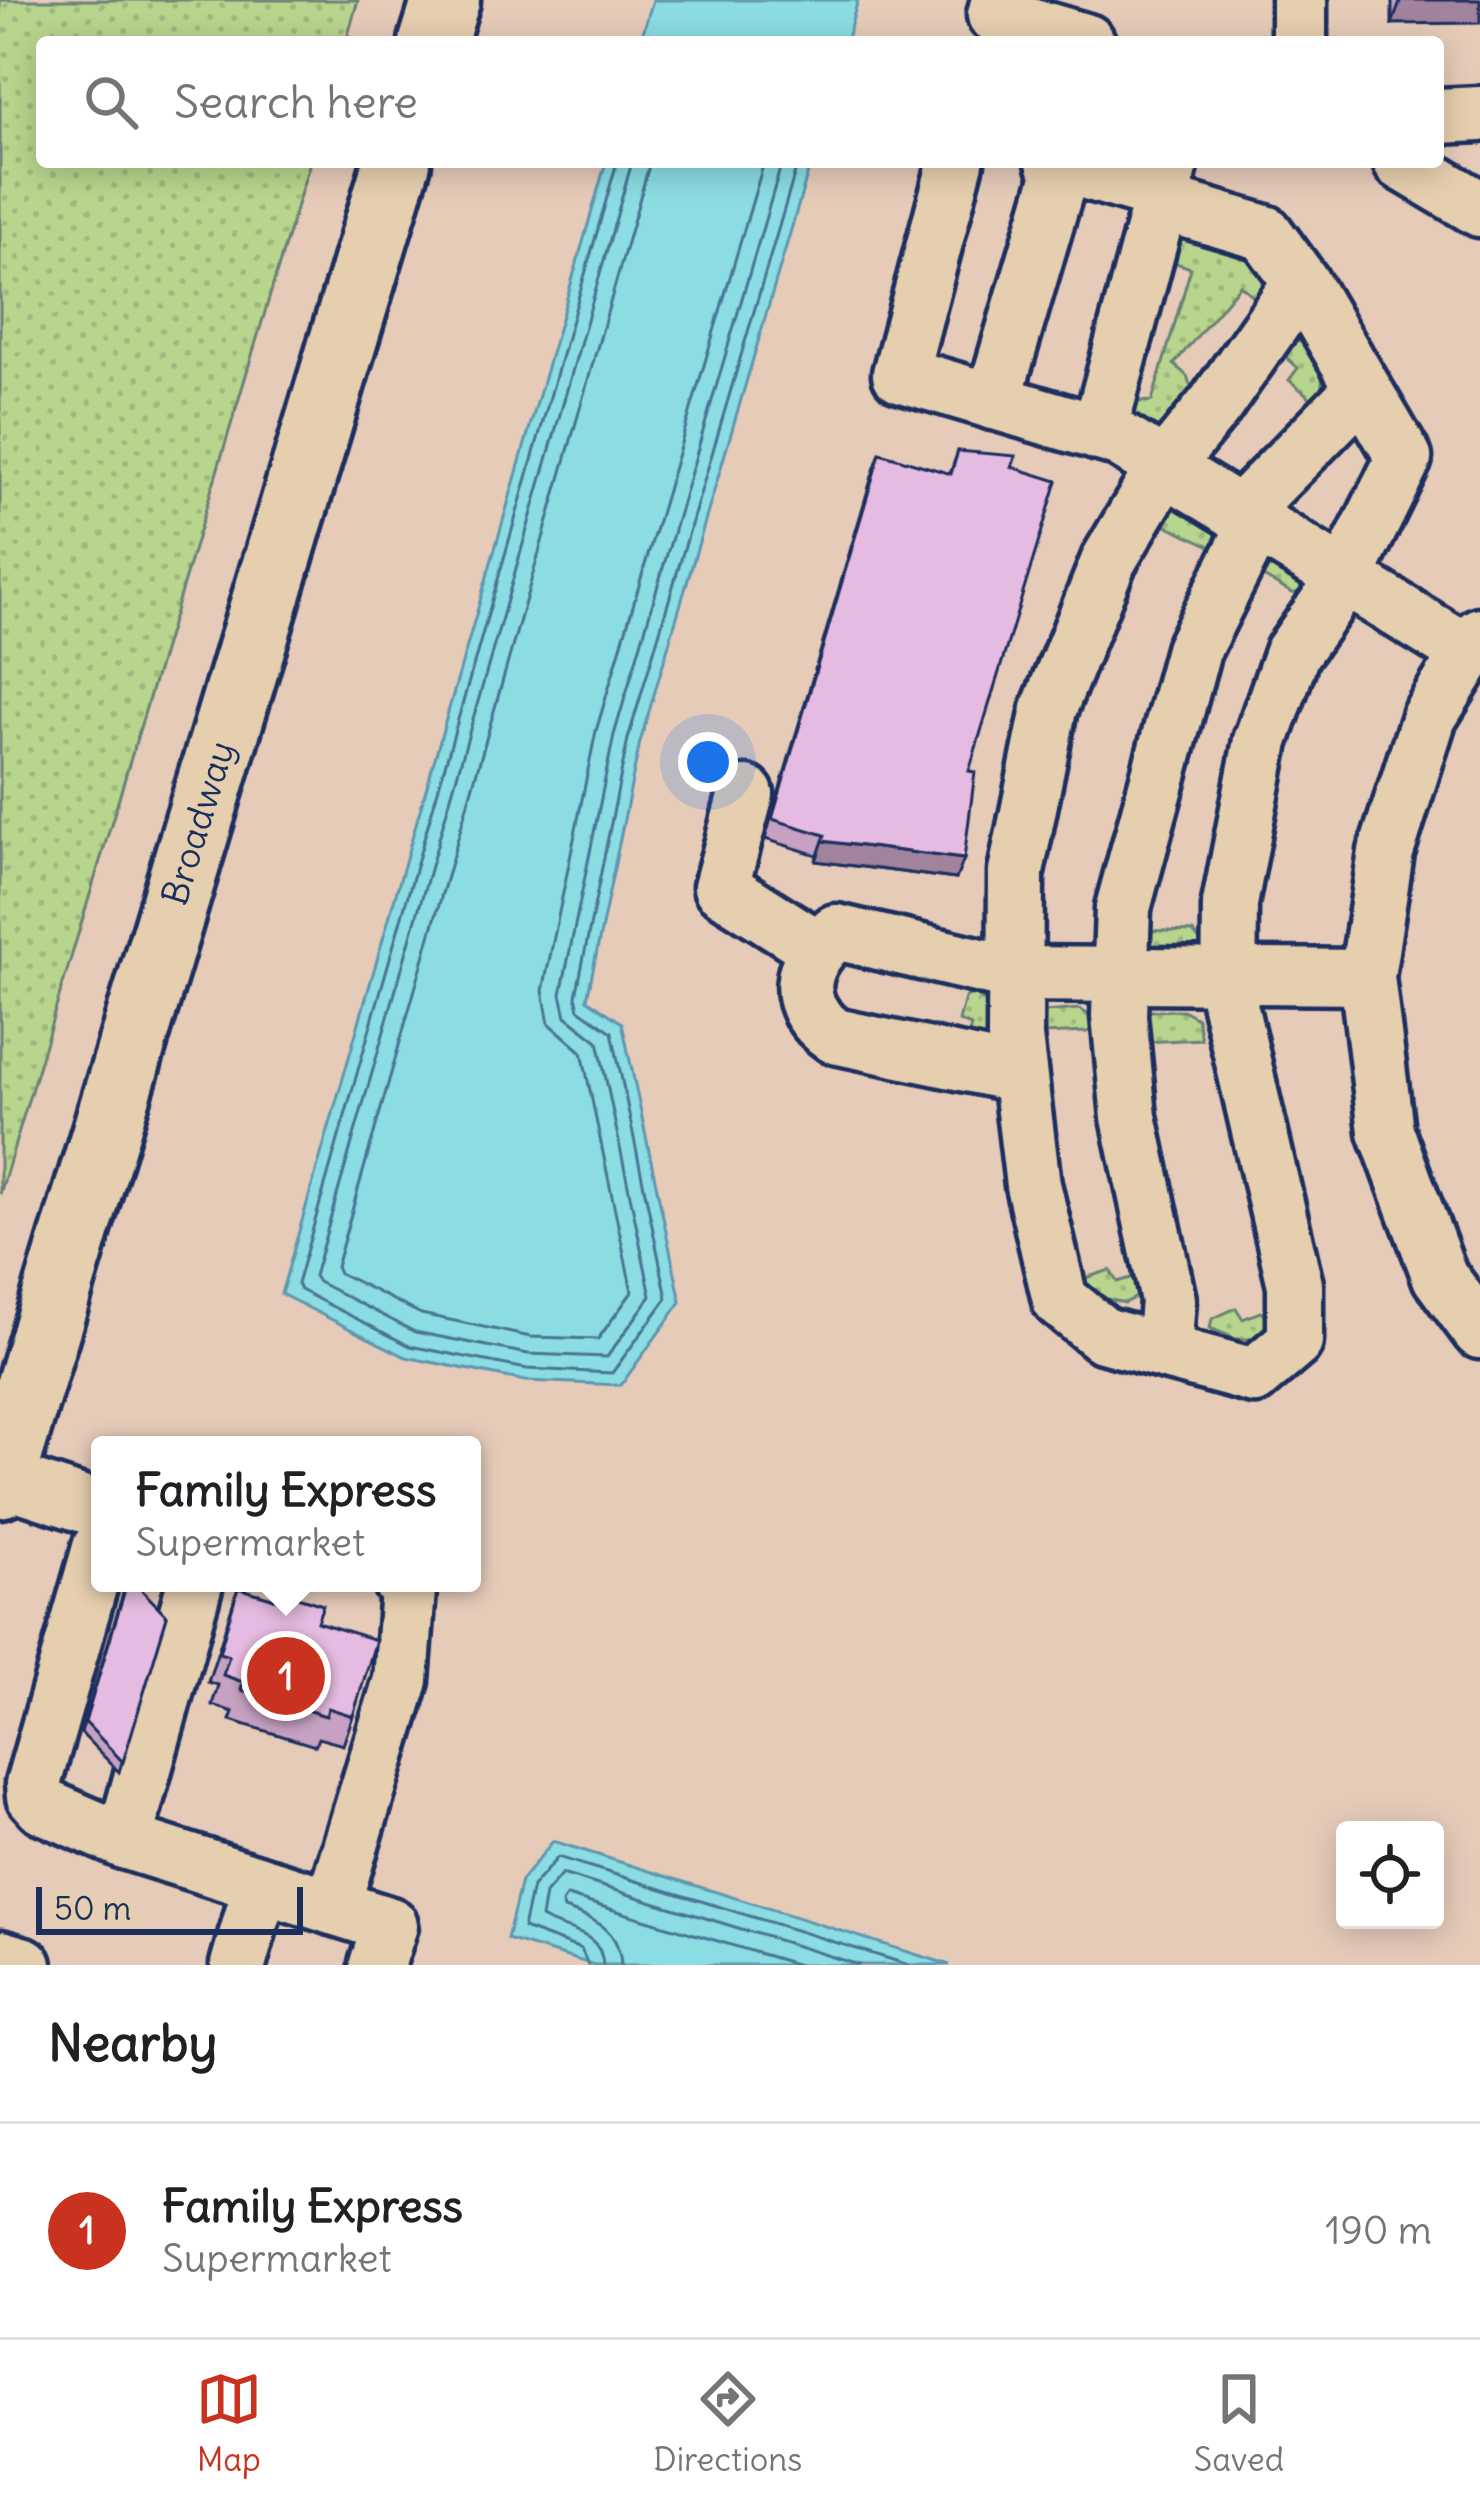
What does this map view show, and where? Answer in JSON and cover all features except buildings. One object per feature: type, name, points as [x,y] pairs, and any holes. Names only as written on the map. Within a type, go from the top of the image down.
[{"type":"main road","points":[[435,36],[446,0]]},
{"type":"main road","name":"Broadway","points":[[1,1481],[395,168]]},
{"type":"street","points":[[1299,0],[1299,36]]},
{"type":"street","points":[[994,19],[1063,36]]},
{"type":"street","points":[[1444,116],[1480,114]]},
{"type":"street","points":[[954,168],[900,374],[1118,438],[1345,578],[1474,644],[1429,717],[1385,852],[1366,976],[1386,1131],[1440,1277],[1480,1331]]},
{"type":"street","points":[[994,402],[1058,168]]},
{"type":"street","points":[[1082,168],[1164,186],[1265,232],[1301,282],[1404,458],[1345,578],[1292,653],[1261,741],[1230,904],[1229,1001],[1294,1285],[1295,1341],[1254,1376],[1103,1335],[1060,1300],[1033,1185],[1019,1075],[1016,872],[1049,709],[1109,560],[1163,469],[1215,405],[1301,282]]},
{"type":"street","points":[[1411,168],[1480,209]]},
{"type":"street","points":[[1099,433],[1164,186]]},
{"type":"street","points":[[1164,1351],[1168,1300],[1129,1117],[1119,1016],[1123,908],[1193,650],[1248,519],[1362,388]]},
{"type":"street","points":[[746,794],[721,887],[817,948]]},
{"type":"street","points":[[1019,1075],[835,1036],[815,1022],[806,994],[805,968],[817,948],[836,932],[1015,974],[1366,976]]},
{"type":"street","points":[[1,1481],[91,1507]]},
{"type":"street","points":[[91,1580],[33,1784],[34,1796],[43,1806],[124,1841],[390,1925],[377,1965]]},
{"type":"street","points":[[124,1841],[193,1592]]},
{"type":"street","points":[[332,1907],[401,1680],[408,1592]]},
{"type":"street","points":[[238,1965],[261,1885]]},
{"type":"street","points":[[0,1958],[24,1965]]},
{"type":"green space","points":[[0,0],[358,0],[348,36],[36,36],[36,168],[308,168],[0,1194]]},
{"type":"green space","points":[[1189,232],[1254,255],[1263,264],[1273,293],[1258,301],[1240,285],[1174,364],[1191,387],[1176,410],[1166,422],[1142,431],[1122,407],[1152,401],[1191,268],[1167,260],[1170,239]]},
{"type":"green space","points":[[1300,341],[1321,371],[1321,395],[1312,399],[1289,380],[1298,368],[1286,357],[1288,346]]},
{"type":"green space","points":[[1170,499],[1213,516],[1217,531],[1212,547],[1160,522]]},
{"type":"green space","points":[[1271,553],[1304,579],[1300,593],[1254,572]]},
{"type":"green space","points":[[1140,930],[1193,932],[1207,949],[1144,953]]},
{"type":"green space","points":[[973,993],[991,1006],[995,1039],[965,1049],[971,1026],[959,1021],[965,998]]},
{"type":"green space","points":[[1079,1009],[1094,1018],[1093,1029],[1044,1034],[1038,1025],[1045,1012]]},
{"type":"green space","points":[[1183,1010],[1197,1018],[1201,1039],[1144,1042],[1138,1029],[1150,1011]]},
{"type":"green space","points":[[1110,1270],[1117,1282],[1137,1276],[1143,1286],[1139,1296],[1124,1303],[1088,1294],[1085,1278]]},
{"type":"green space","points":[[1236,1308],[1243,1319],[1260,1312],[1269,1314],[1270,1324],[1255,1339],[1236,1339],[1210,1328],[1212,1319]]},
{"type":"water","points":[[653,0],[858,0],[848,36],[642,36]]},
{"type":"water","points":[[604,168],[809,168],[640,742],[587,999],[622,1023],[681,1302],[621,1385],[525,1381],[406,1357],[281,1294]]},
{"type":"water","points":[[553,1841],[950,1965],[594,1965],[507,1939],[521,1881]]},
{"type":"place","name":"Family Express","points":[[286,1676]]}]
